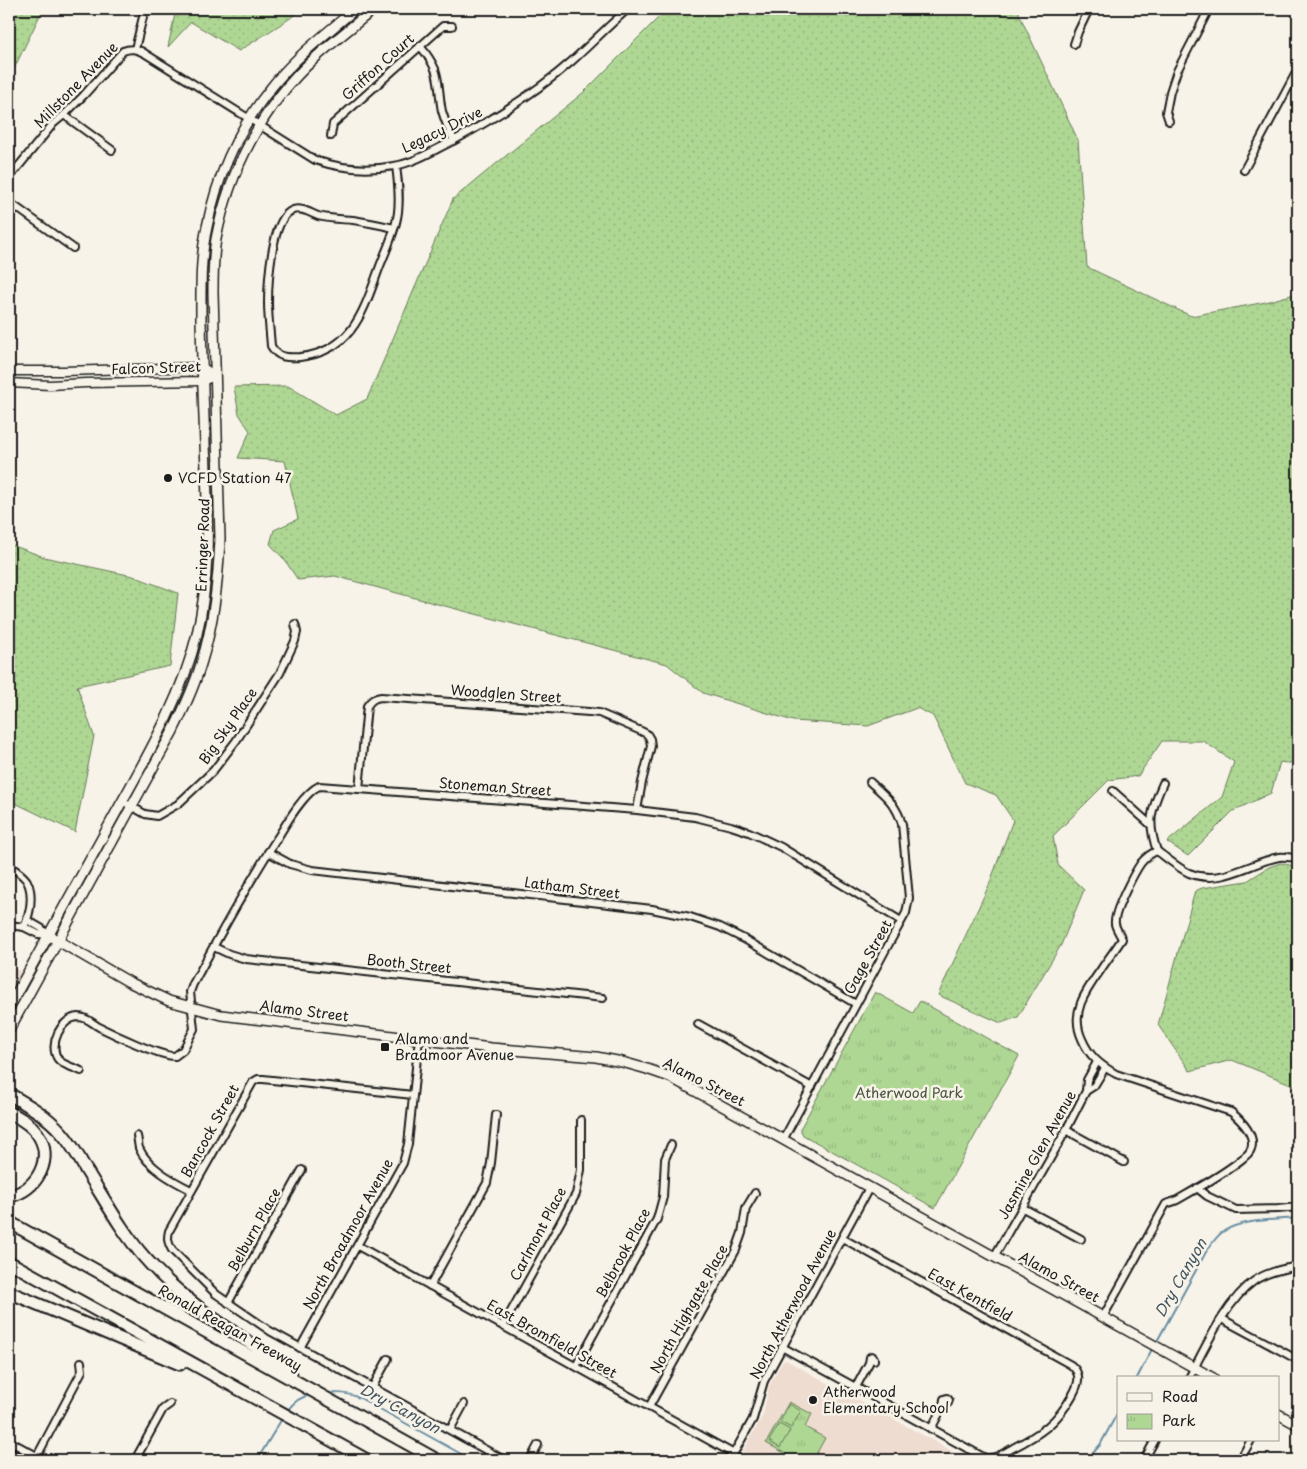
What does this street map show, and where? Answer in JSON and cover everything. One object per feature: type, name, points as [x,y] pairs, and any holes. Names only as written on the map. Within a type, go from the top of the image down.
[{"type":"highway","points":[[9,1094],[47,1118],[61,1133],[124,1231],[145,1258],[175,1288],[216,1321],[275,1360],[308,1388]]},
{"type":"highway","points":[[9,1112],[30,1124],[42,1141],[45,1158],[42,1171],[31,1185],[17,1194],[9,1196]]},
{"type":"highway","name":"Ronald Reagan Freeway","points":[[9,1222],[437,1460]]},
{"type":"highway","points":[[9,1262],[367,1460]]},
{"type":"highway","points":[[9,1292],[236,1388]]},
{"type":"main road","name":"Erringer Road","points":[[9,1007],[173,705],[185,676],[192,652],[202,609],[208,544],[202,381],[201,274],[206,229],[223,170],[249,120],[272,86],[297,58],[355,9]]},
{"type":"main road","name":"Erringer Road","points":[[9,1030],[173,731],[190,695],[201,664],[213,614],[220,539],[213,293],[214,262],[216,241],[232,181],[244,152],[276,100],[314,58],[374,9]]},
{"type":"main road","name":"Alamo Street","points":[[48,935],[129,982],[169,1000],[220,1015],[491,1048],[596,1057],[622,1062],[670,1077],[1209,1376]]},
{"type":"main road","points":[[1280,1415],[1298,1425]]},
{"type":"street","points":[[145,9],[138,50],[249,120]]},
{"type":"street","name":"Legacy Drive","points":[[249,120],[315,160],[329,165],[361,169],[396,166],[422,156],[493,119],[545,84],[628,9]]},
{"type":"street","points":[[1074,44],[1089,9]]},
{"type":"street","points":[[1169,121],[1166,112],[1177,71],[1209,9]]},
{"type":"street","name":"Griffon Court","points":[[331,136],[333,124],[443,26],[452,26]]},
{"type":"street","points":[[420,46],[434,67],[438,79],[442,111],[454,140]]},
{"type":"street","name":"Millstone Avenue","points":[[9,178],[53,124],[64,116],[123,51],[129,48],[138,50]]},
{"type":"street","points":[[1244,170],[1298,69]]},
{"type":"street","points":[[64,116],[112,150]]},
{"type":"street","points":[[394,228],[367,222],[320,216],[302,209],[294,209],[288,212],[278,230],[272,254],[269,279],[268,304],[271,346],[274,351],[280,356],[287,358],[305,356],[325,350],[343,338],[361,316],[394,228],[398,214],[399,200],[396,166]]},
{"type":"street","points":[[9,202],[73,248]]},
{"type":"street","name":"Falcon Street","points":[[9,371],[202,367],[215,376]]},
{"type":"street","name":"Falcon Street","points":[[9,383],[50,385],[202,381],[215,376]]},
{"type":"street","name":"Big Sky Place","points":[[122,801],[145,814],[152,816],[162,814],[178,804],[213,771],[236,741],[280,673],[296,641],[296,624]]},
{"type":"street","name":"Woodglen Street","points":[[359,788],[367,706],[375,698],[589,712],[598,713],[641,730],[650,739],[637,810]]},
{"type":"street","name":"Gage Street","points":[[783,1140],[906,914],[909,898],[902,824],[895,806],[870,782]]},
{"type":"street","points":[[1163,783],[1154,803],[1150,821],[1154,840],[1157,851],[1187,872],[1210,877],[1236,873],[1280,857],[1298,858]]},
{"type":"street","name":"Stoneman Street","points":[[82,1071],[61,1063],[54,1051],[56,1038],[64,1024],[71,1019],[79,1017],[86,1018],[98,1026],[162,1054],[175,1056],[183,1050],[194,1030],[190,992],[214,946],[252,877],[290,817],[314,788],[323,786],[637,810],[695,818],[731,826],[781,847],[901,922]]},
{"type":"street","points":[[1112,790],[1151,825]]},
{"type":"street","points":[[1103,1317],[1166,1204],[1175,1201],[1228,1171],[1248,1154],[1252,1143],[1243,1122],[1231,1112],[1116,1074],[1105,1068],[1092,1058],[1077,1029],[1078,1013],[1085,993],[1122,939],[1115,925],[1116,915],[1131,879],[1142,862],[1151,853],[1157,851]]},
{"type":"street","name":"Latham Street","points":[[268,852],[290,864],[312,870],[652,909],[690,917],[744,939],[856,1004]]},
{"type":"street","points":[[9,865],[23,876],[27,881],[30,891],[30,907],[24,928]]},
{"type":"street","name":"Alamo Street","points":[[27,920],[41,928],[48,935]]},
{"type":"street","name":"Alamo Street","points":[[9,925],[24,928],[38,934],[48,935]]},
{"type":"street","name":"Booth Street","points":[[214,946],[229,954],[246,959],[603,998]]},
{"type":"street","points":[[698,1024],[812,1087]]},
{"type":"street","name":"North Broadmoor Avenue","points":[[300,1348],[358,1246],[402,1163],[408,1144],[419,1039]]},
{"type":"street","points":[[1086,1091],[1086,1080],[1098,1062]]},
{"type":"street","name":"Jasmine Glen Avenue","points":[[994,1257],[1023,1208],[1086,1091],[1094,1086],[1105,1068]]},
{"type":"street","name":"Bancock Street","points":[[228,1303],[205,1284],[172,1250],[167,1238],[191,1190],[249,1086],[258,1079],[413,1095]]},
{"type":"street","points":[[430,1286],[487,1183],[496,1115]]},
{"type":"street","name":"Carlmont Place","points":[[503,1326],[576,1194],[581,1170],[581,1120]]},
{"type":"street","points":[[1066,1130],[1124,1162]]},
{"type":"street","points":[[137,1136],[140,1149],[151,1163],[164,1175],[191,1190]]},
{"type":"street","name":"Belbrook Place","points":[[576,1366],[658,1219],[663,1197],[665,1159],[671,1145]]},
{"type":"street","name":"Belburn Place","points":[[228,1303],[302,1170]]},
{"type":"street","name":"North Atherwood Avenue","points":[[732,1457],[753,1419],[764,1381],[869,1188]]},
{"type":"street","points":[[1197,1188],[1207,1196],[1236,1210],[1298,1207]]},
{"type":"street","name":"North Highgate Place","points":[[650,1407],[736,1250],[742,1233],[746,1208],[755,1193]]},
{"type":"street","points":[[1023,1208],[1081,1239]]},
{"type":"street","name":"East Kentfield","points":[[842,1238],[1071,1365],[1078,1373],[1079,1379],[1075,1390],[1065,1408],[1049,1427],[999,1456],[990,1458],[979,1456],[931,1429]]},
{"type":"street","name":"East Bromfield Street","points":[[358,1246],[650,1407],[732,1457]]},
{"type":"street","points":[[1190,1376],[1222,1319],[1243,1291],[1255,1281],[1273,1272],[1298,1266]]},
{"type":"street","points":[[228,1303],[270,1331],[504,1460]]},
{"type":"street","points":[[1222,1319],[1298,1360]]},
{"type":"street","points":[[782,1347],[931,1429],[943,1406],[944,1399],[947,1398],[949,1400],[948,1403]]},
{"type":"street","points":[[856,1388],[869,1363],[870,1357],[872,1356],[874,1360]]},
{"type":"street","points":[[372,1388],[388,1359]]},
{"type":"street","points":[[36,1458],[82,1371],[81,1362]]},
{"type":"street","points":[[136,1460],[163,1409],[170,1404]]},
{"type":"street","points":[[450,1430],[464,1404]]},
{"type":"street","points":[[9,1441],[36,1458],[44,1460]]},
{"type":"street","points":[[1144,1460],[1154,1442]]},
{"type":"street","points":[[1240,1460],[1250,1442]]},
{"type":"street","points":[[530,1460],[538,1445]]},
{"type":"street","points":[[9,1452],[24,1460]]},
{"type":"shaded area","points":[[9,967],[23,972],[9,999]]},
{"type":"shaded area","name":"Atherwood Elementary School","points":[[786,1360],[968,1460],[738,1460],[763,1415],[769,1386],[782,1362]]},
{"type":"green space","points":[[9,9],[43,9],[9,79]]},
{"type":"green space","points":[[176,9],[302,9],[239,51],[191,22],[168,47]]},
{"type":"green space","points":[[674,9],[1019,9],[1019,14],[1078,140],[1087,267],[1191,316],[1266,302],[1298,293],[1298,765],[1280,762],[1271,793],[1233,811],[1188,856],[1167,842],[1222,797],[1234,762],[1203,741],[1162,741],[1138,776],[1109,780],[1053,836],[1058,865],[1084,890],[1061,945],[1018,1017],[1001,1023],[938,995],[989,885],[1013,820],[996,795],[965,783],[933,716],[917,708],[868,726],[793,721],[703,693],[667,664],[335,576],[298,580],[284,559],[270,544],[274,530],[298,519],[285,461],[238,458],[250,431],[239,414],[234,387],[288,386],[336,415],[367,399],[453,199],[584,92],[662,14]]},
{"type":"green space","points":[[9,544],[44,557],[133,576],[178,593],[170,666],[77,686],[94,736],[75,832],[9,800]]},
{"type":"green space","points":[[1281,863],[1298,867],[1298,1087],[1232,1060],[1190,1071],[1158,1025],[1195,891],[1202,888],[1247,881],[1269,867]]},
{"type":"green space","name":"Atherwood Park","points":[[875,992],[913,1013],[920,1001],[1019,1056],[935,1208],[803,1135],[800,1129]]},
{"type":"green space","points":[[789,1402],[812,1414],[805,1427],[825,1438],[813,1460],[797,1460],[766,1443]]},
{"type":"green space","points":[[789,1404],[801,1411],[791,1428],[780,1422]]},
{"type":"green space","points":[[779,1424],[790,1430],[780,1448],[769,1441]]},
{"type":"waterway","name":"Dry Canyon","points":[[1156,1343],[1206,1252],[1221,1233],[1231,1227],[1250,1222],[1298,1218]]},
{"type":"waterway","name":"Dry Canyon","points":[[1138,1376],[1152,1349]]},
{"type":"waterway","name":"Dry Canyon","points":[[326,1394],[343,1393],[360,1398],[472,1460]]},
{"type":"waterway","name":"Dry Canyon","points":[[287,1411],[298,1400],[311,1395]]},
{"type":"waterway","name":"Dry Canyon","points":[[1087,1460],[1100,1445],[1117,1414]]},
{"type":"waterway","name":"Dry Canyon","points":[[257,1460],[283,1417]]},
{"type":"place","name":"VCFD Station 47","points":[[168,478]]},
{"type":"place","name":"Alamo and Bradmoor Avenue","points":[[385,1047]]},
{"type":"place","name":"Atherwood Elementary School","points":[[813,1400]]}]
